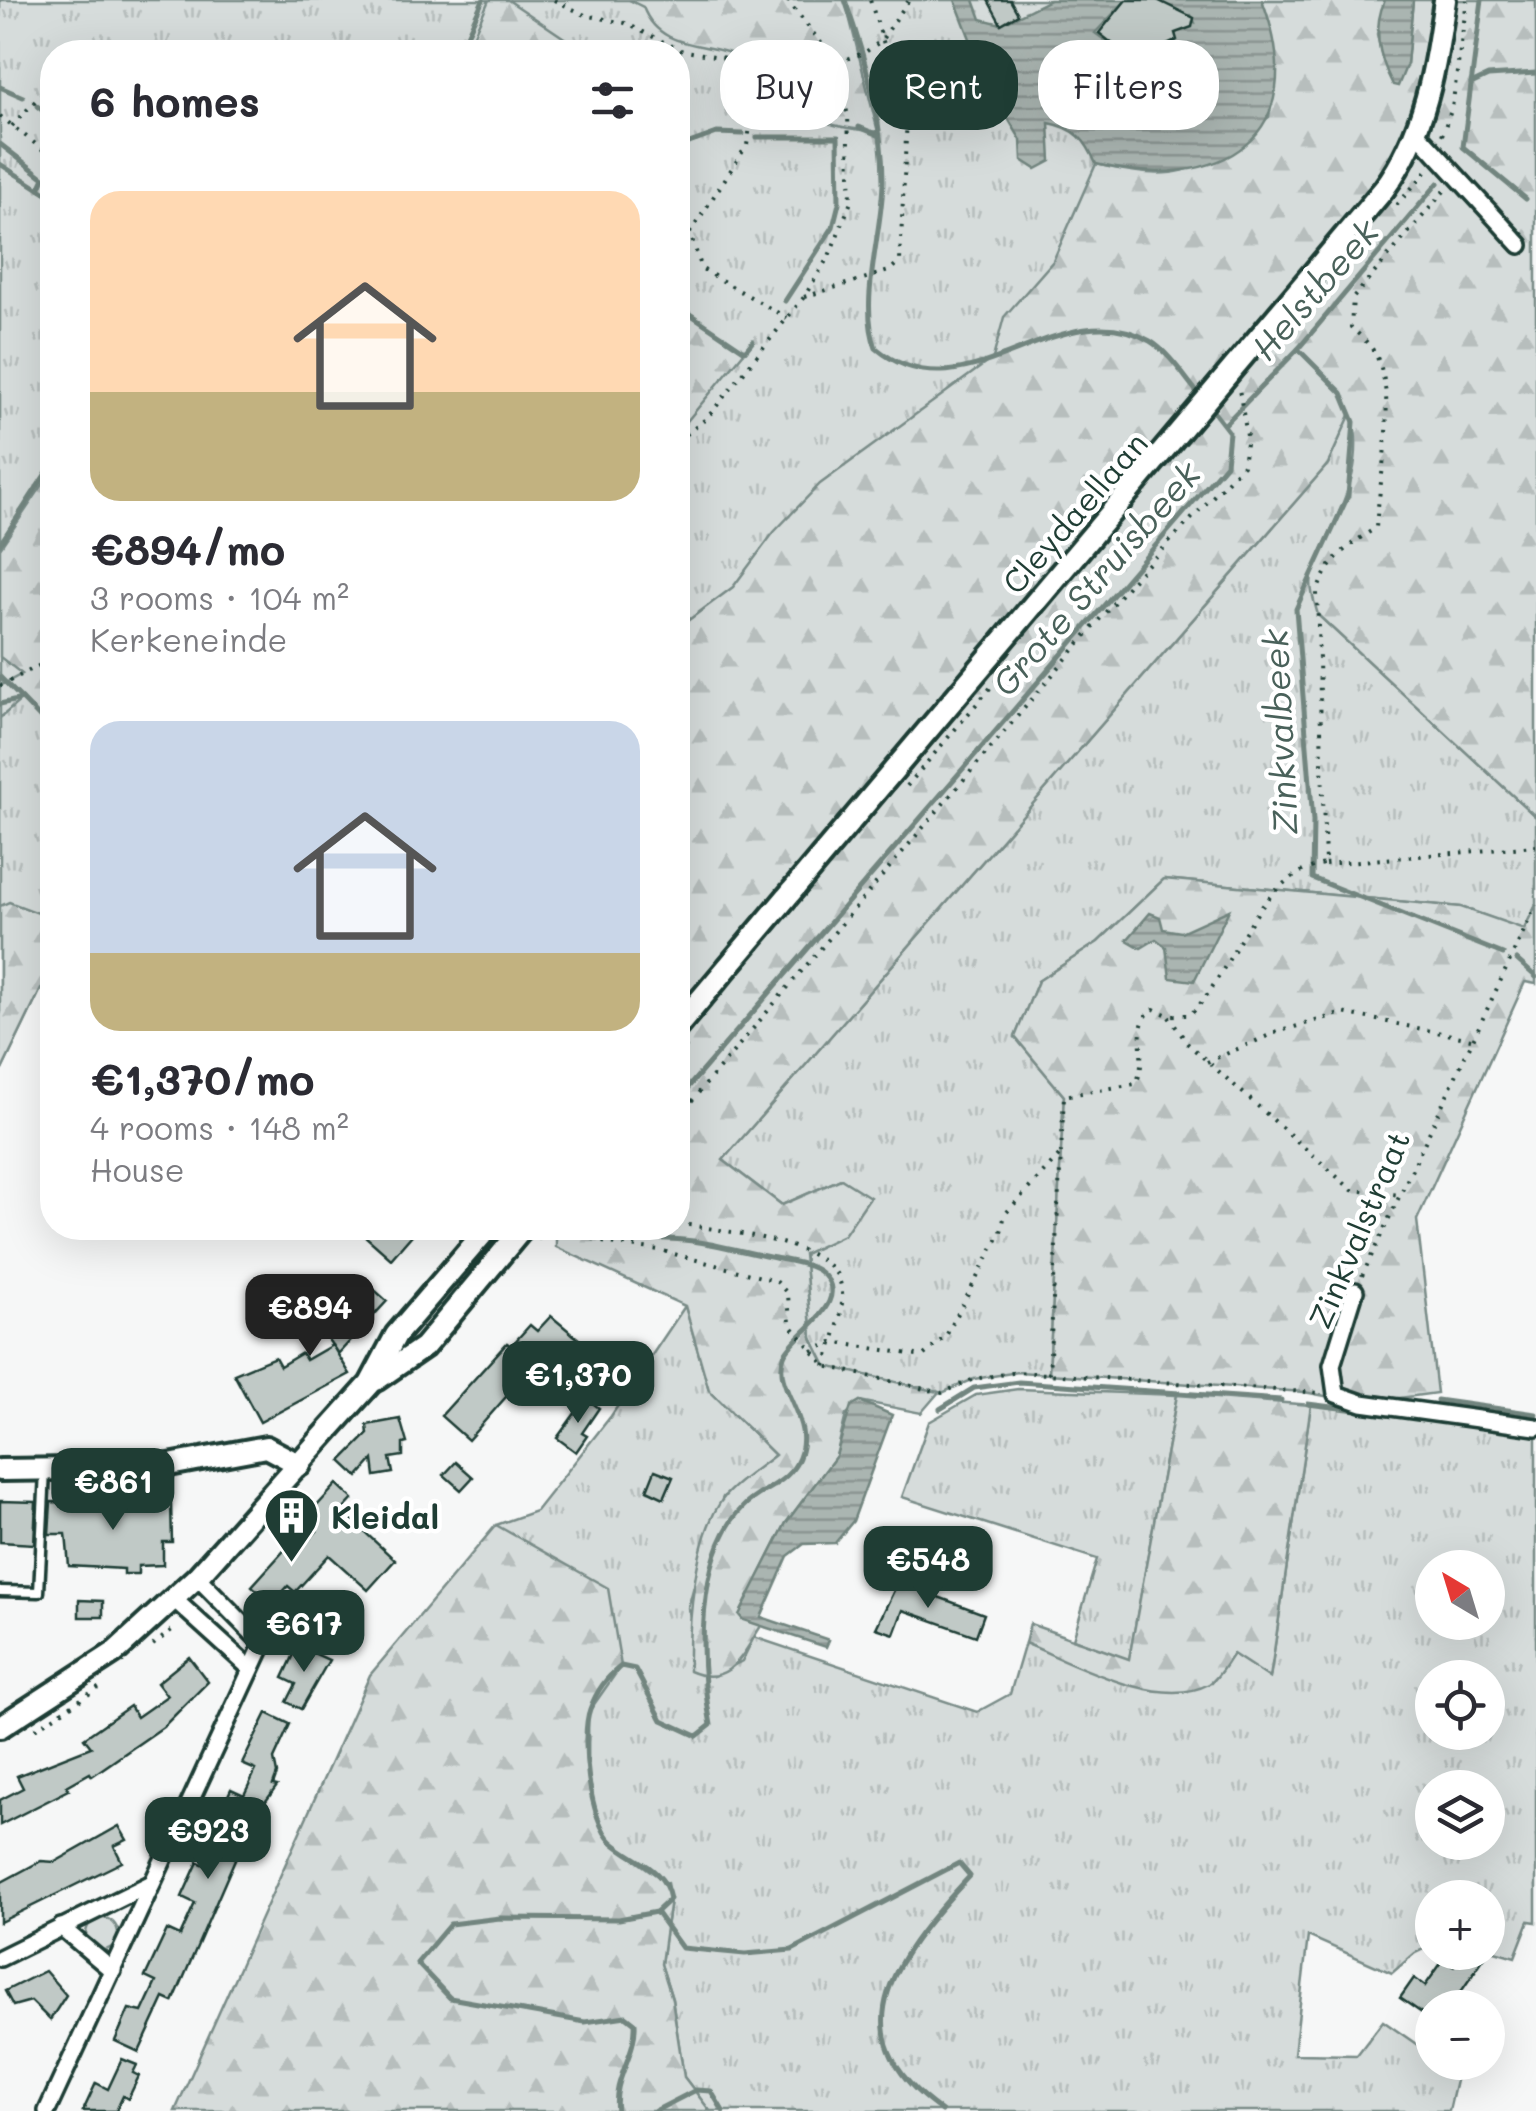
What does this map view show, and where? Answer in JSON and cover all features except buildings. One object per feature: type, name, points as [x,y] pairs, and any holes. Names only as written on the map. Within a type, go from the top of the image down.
[{"type":"street","name":"Cleydaellaan","points":[[690,1012],[1366,212],[1418,134],[1431,87],[1445,0]]},
{"type":"street","points":[[1418,134],[1454,178],[1520,245]]},
{"type":"street","points":[[0,1727],[114,1654],[198,1578],[370,1384],[396,1335],[478,1240]]},
{"type":"street","points":[[370,1384],[424,1347],[522,1240]]},
{"type":"street","name":"Zinkvalstraat","points":[[1336,1394],[1332,1365],[1355,1291]]},
{"type":"street","points":[[1336,1394],[1362,1403],[1536,1427]]},
{"type":"street","points":[[0,1470],[153,1468],[266,1448],[300,1465]]},
{"type":"street","points":[[47,2111],[262,1644],[198,1578]]},
{"type":"street","points":[[175,1600],[251,1668]]},
{"type":"street","points":[[0,1958],[152,1882]]},
{"type":"street","points":[[61,1927],[113,1970]]},
{"type":"lane","points":[[0,1591],[39,1592],[45,1471]]},
{"type":"path","points":[[554,0],[585,15],[626,22],[661,40]]},
{"type":"path","points":[[787,0],[819,40]]},
{"type":"path","points":[[870,0],[880,40]]},
{"type":"path","points":[[881,40],[909,0]]},
{"type":"path","points":[[1435,157],[1452,108],[1467,0]]},
{"type":"path","points":[[690,52],[720,57]]},
{"type":"path","points":[[12,126],[40,95]]},
{"type":"path","points":[[0,116],[40,148]]},
{"type":"path","points":[[749,130],[746,145],[690,233],[702,269],[786,318]]},
{"type":"path","points":[[690,432],[708,418],[804,297],[830,256],[852,202],[849,130]]},
{"type":"path","points":[[804,297],[890,271],[900,261],[906,130]]},
{"type":"path","points":[[1325,864],[1317,593],[1323,572],[1345,547],[1376,528],[1386,430],[1384,379],[1373,350],[1351,327],[1352,298],[1454,178]]},
{"type":"path","points":[[690,1103],[1120,596],[1243,465],[1245,421],[1238,389]]},
{"type":"path","points":[[0,686],[40,665]]},
{"type":"path","points":[[1168,1016],[1190,1015],[1210,995],[1263,907],[1308,867],[1536,846]]},
{"type":"path","name":"Zinkvalstraat","points":[[1355,1291],[1536,905]]},
{"type":"path","points":[[1049,1374],[1064,1096],[1135,1084],[1144,1071],[1139,1027],[1144,1015],[1154,1009],[1168,1016],[1188,1044],[1352,1190],[1400,1195]]},
{"type":"path","points":[[1208,1062],[1278,1032],[1343,1013],[1473,1039]]},
{"type":"path","points":[[812,1351],[832,1342],[922,1356],[946,1336],[1001,1232],[1004,1214],[1061,1155]]},
{"type":"path","points":[[690,1226],[806,1250],[830,1262],[841,1283],[840,1312],[826,1366]]},
{"type":"path","points":[[596,1240],[659,1250],[776,1281],[788,1294],[794,1328],[826,1366],[942,1393],[974,1379],[1018,1372],[1336,1394]]},
{"type":"green space","points":[[0,0],[1424,0],[690,628],[690,40],[40,40],[40,991],[0,1074]]},
{"type":"green space","points":[[489,0],[508,0],[567,40],[471,40]]},
{"type":"green space","points":[[629,0],[845,0],[869,96],[869,130],[878,132],[849,128],[849,40],[720,40],[720,50],[670,37],[654,26],[643,7]]},
{"type":"green space","points":[[1262,0],[1385,0],[1377,34],[1382,57],[1407,64],[1413,0],[1536,0],[1536,817],[1318,615],[1311,581],[1352,477],[1356,435],[1351,413],[1328,464],[723,1160],[782,1205],[841,1179],[870,1197],[844,1235],[804,1254],[812,1338],[826,1366],[939,1392],[921,1413],[860,1401],[846,1415],[836,1456],[786,1523],[740,1614],[761,1626],[741,1657],[725,1672],[703,1675],[689,1671],[695,1579],[707,1531],[726,1495],[775,1455],[709,1390],[685,1306],[556,1247],[556,1240],[690,1240],[690,619],[733,587],[774,532],[820,484],[993,358],[1004,317],[1053,261],[1096,164],[1172,173],[1207,161],[1269,117],[1274,86],[1271,30]]},
{"type":"green space","points":[[690,314],[745,351],[690,417]]},
{"type":"green space","points":[[1351,411],[1354,435],[1350,486],[1318,615],[1536,817],[1536,905],[1524,930],[1461,907],[1164,879],[1098,942],[1038,981],[1015,1037],[1064,1096],[1049,1374],[1018,1372],[974,1379],[942,1393],[825,1366],[812,1338],[804,1254],[834,1236],[841,1179],[782,1205],[723,1160],[1328,464]]},
{"type":"green space","points":[[40,489],[40,718],[22,699],[0,718],[0,686],[22,674],[0,657],[0,548]]},
{"type":"green space","points":[[1164,879],[1461,907],[1524,929],[1536,905],[1536,984],[1525,982],[1417,1220],[1437,1393],[1362,1403],[1304,1392],[1049,1374],[1064,1096],[1015,1037],[1038,981],[1098,942]]},
{"type":"green space","points":[[9,902],[40,914],[40,991],[0,1074],[0,906]]},
{"type":"green space","points":[[685,1306],[709,1390],[775,1455],[723,1497],[708,1534],[688,1608],[713,1676],[742,1661],[754,1637],[977,1712],[1010,1694],[1025,1643],[1120,1682],[1212,1683],[1233,1653],[1270,1678],[1311,1405],[1495,1427],[1536,1437],[1536,1922],[1529,1921],[1515,1957],[1505,1954],[1505,1880],[1415,1880],[1415,1953],[1392,1973],[1308,1936],[1294,2054],[1357,2055],[1383,2021],[1415,2043],[1415,2080],[1456,2080],[1449,2111],[710,2111],[684,2077],[672,1999],[661,1964],[670,1899],[649,1866],[609,1841],[595,1810],[588,1770],[588,1713],[496,1525],[536,1511],[611,1416]]},
{"type":"green space","points":[[1018,1389],[1177,1395],[1129,1660],[1073,1639],[1097,1559],[902,1497],[929,1422],[976,1395]]},
{"type":"green space","points":[[1177,1395],[1311,1405],[1270,1678],[1233,1654],[1209,1684],[1189,1691],[1166,1692],[1091,1672],[1025,1643],[1030,1624],[1129,1659]]},
{"type":"green space","points":[[496,1525],[608,1588],[621,1666],[588,1713],[588,1770],[595,1809],[609,1841],[667,1883],[670,1899],[661,1964],[672,1999],[684,2077],[710,2111],[175,2111],[370,1675]]},
{"type":"green space","points":[[102,1918],[114,1922],[118,1934],[114,1946],[102,1950],[90,1946],[86,1934],[90,1922]]},
{"type":"shaded area","points":[[955,0],[974,0],[981,19],[1001,24],[1050,0],[1126,0],[1095,33],[1105,40],[1038,40],[1038,130],[1049,130],[1051,161],[1036,169],[1022,160],[1021,140],[1015,130],[1018,40],[971,40]]},
{"type":"shaded area","points":[[1157,0],[1262,0],[1275,48],[1276,88],[1266,120],[1246,145],[1217,161],[1182,170],[1141,171],[1096,164],[1079,136],[1069,130],[1219,130],[1219,40],[1176,40],[1174,36],[1181,27],[1195,23],[1191,15],[1180,16]]},
{"type":"shaded area","points":[[1385,0],[1413,0],[1407,64],[1398,86],[1393,85],[1388,75],[1379,43],[1379,21]]},
{"type":"shaded area","points":[[1229,910],[1194,981],[1170,978],[1166,947],[1156,939],[1141,948],[1127,940],[1150,913],[1160,917],[1163,929],[1181,932]]},
{"type":"shaded area","points":[[860,1401],[892,1415],[853,1521],[835,1543],[804,1544],[788,1556],[761,1617],[829,1640],[826,1647],[743,1620],[739,1615],[786,1523],[836,1456],[851,1406]]},
{"type":"waterway","points":[[465,40],[483,0]]},
{"type":"waterway","name":"Grote Struisbeek","points":[[845,0],[871,88],[880,135],[882,200],[869,309],[876,348],[910,367],[944,371],[978,365],[1081,330],[1116,329],[1157,346],[1202,398]]},
{"type":"waterway","points":[[1482,0],[1463,147],[1526,199]]},
{"type":"waterway","points":[[1471,84],[1488,76],[1536,73]]},
{"type":"waterway","points":[[0,87],[23,97]]},
{"type":"waterway","points":[[859,127],[878,135]]},
{"type":"waterway","points":[[690,143],[717,133],[743,134]]},
{"type":"waterway","points":[[757,137],[838,137],[839,203],[833,227],[785,301]]},
{"type":"waterway","points":[[0,144],[40,175]]},
{"type":"waterway","points":[[0,164],[39,189]]},
{"type":"waterway","name":"Helstbeek","points":[[1225,424],[1298,349],[1438,183]]},
{"type":"waterway","points":[[690,314],[745,351],[753,341]]},
{"type":"waterway","name":"Zinkvalbeek","points":[[1298,349],[1342,393],[1354,422],[1348,496],[1296,609],[1313,821],[1312,878],[1503,954]]},
{"type":"waterway","name":"Grote Struisbeek","points":[[690,1085],[1226,464],[1229,432],[1209,406]]},
{"type":"waterway","points":[[0,544],[40,482]]},
{"type":"waterway","points":[[0,677],[22,699]]},
{"type":"waterway","points":[[0,704],[22,699],[40,718]]},
{"type":"waterway","name":"Zinkvalbeek","points":[[1517,960],[1536,977]]},
{"type":"waterway","name":"Grote Struisbeek","points":[[617,2111],[618,2088],[635,2034],[635,2023],[626,2016],[585,2022],[450,1998],[417,1963],[450,1924],[500,1918],[619,1919],[656,1912],[670,1899],[662,1879],[612,1842],[597,1817],[587,1758],[590,1709],[602,1685],[621,1666],[635,1669],[662,1720],[697,1736],[711,1725],[703,1642],[704,1612],[716,1553],[727,1528],[743,1507],[785,1477],[796,1464],[802,1434],[784,1381],[784,1356],[819,1316],[831,1293],[829,1282],[819,1271],[804,1264],[680,1240]]},
{"type":"waterway","points":[[940,1409],[974,1388],[1019,1382],[1281,1400]]},
{"type":"waterway","points":[[1437,1400],[1536,1414]]},
{"type":"waterway","points":[[1308,1404],[1404,1416]]},
{"type":"waterway","points":[[656,1912],[682,1948],[745,1954],[792,1950],[959,1863],[970,1876],[901,1962],[888,1992],[883,2022],[889,2052],[908,2082],[942,2111]]},
{"type":"waterway","name":"Grote Struisbeek","points":[[655,2111],[696,2090],[711,2091],[723,2111]]},
{"type":"place","name":"Kleidal","points":[[292,1565]]}]
